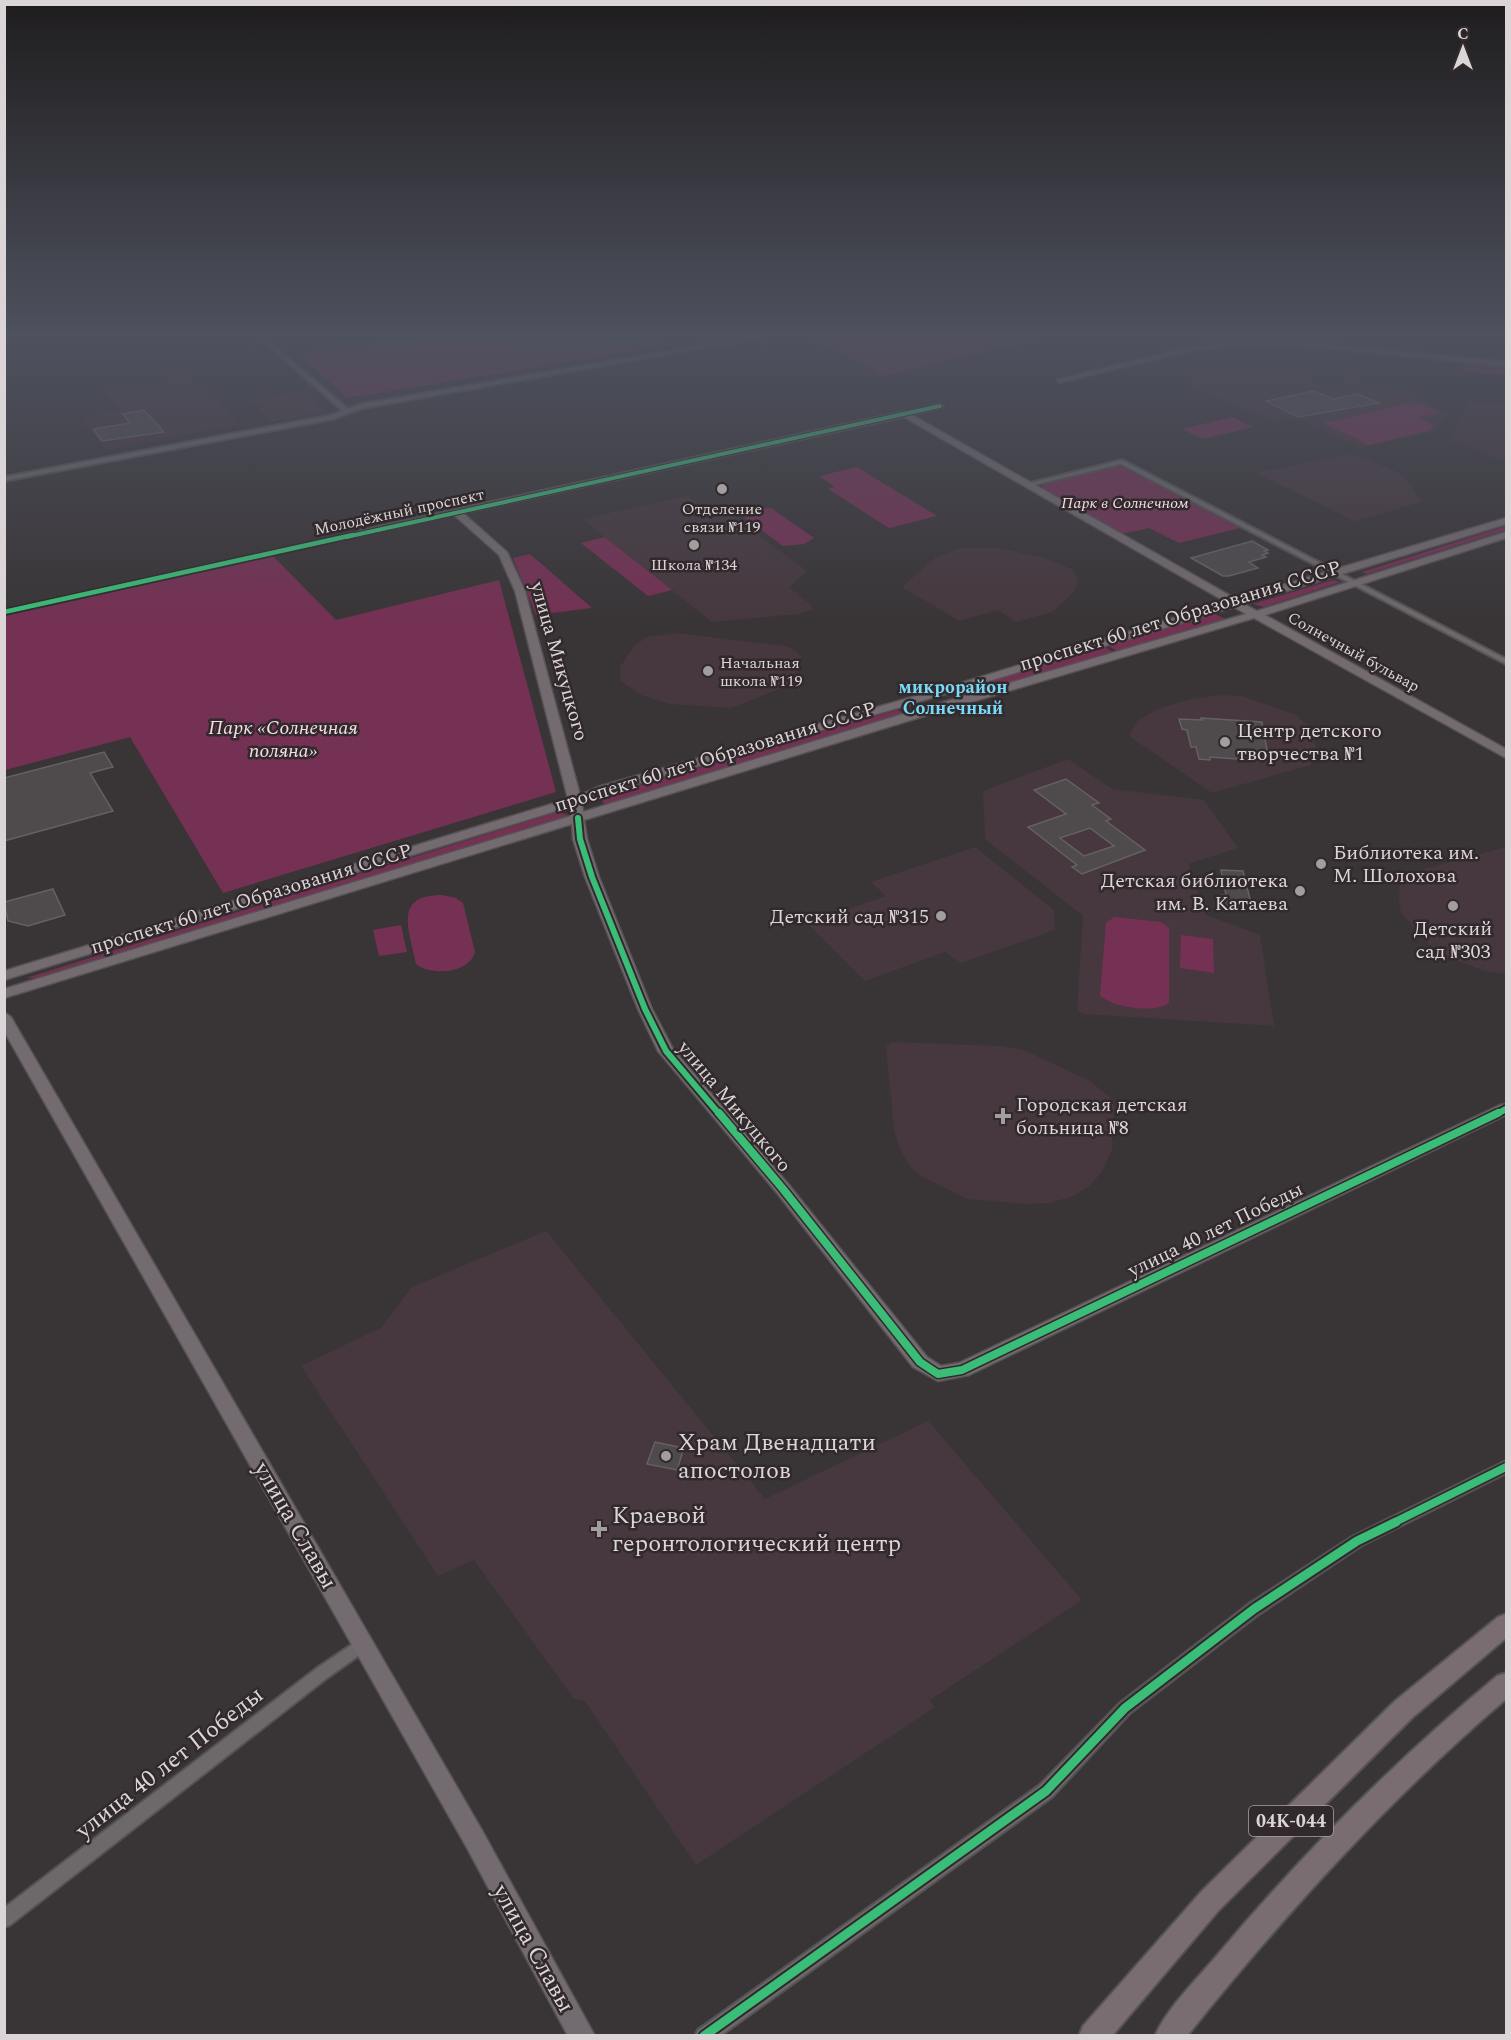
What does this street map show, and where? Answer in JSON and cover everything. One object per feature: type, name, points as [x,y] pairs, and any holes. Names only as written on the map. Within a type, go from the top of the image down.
[{"type":"main road","name":"Молодёжный проспект","points":[[456,513],[832,430]]},
{"type":"main road","name":"Солнечный бульвар","points":[[934,430],[1254,615],[1506,754]]},
{"type":"main road","name":"улица Микуцкого","points":[[456,513],[503,554],[520,591],[575,801],[580,839],[592,877],[645,1010],[666,1051],[783,1189],[920,1362],[938,1374]]},
{"type":"main road","name":"проспект 60 лет Образования СССР","points":[[4,976],[575,801],[604,789],[903,703],[1506,521]]},
{"type":"main road","name":"проспект 60 лет Образования СССР","points":[[4,994],[917,714],[1254,615],[1506,535]]},
{"type":"main road","points":[[903,703],[917,714]]},
{"type":"main road","name":"улица Славы","points":[[4,1017],[363,1644],[582,2036]]},
{"type":"main road","name":"улица 40 лет Победы","points":[[938,1374],[962,1370],[1506,1109]]},
{"type":"main road","name":"04К-044","points":[[1094,2036],[1210,1901],[1404,1709],[1506,1624]]},
{"type":"main road","name":"04К-044","points":[[1168,2036],[1245,1941],[1400,1778],[1468,1715],[1506,1684]]},
{"type":"street","points":[[4,479],[263,430]]},
{"type":"street","points":[[1029,484],[1122,462],[1506,662]]},
{"type":"street","name":"Молодёжный проспект","points":[[4,612],[456,513]]},
{"type":"street","points":[[704,2036],[1046,1791],[1125,1708],[1254,1609],[1357,1541],[1459,1488],[1506,1467]]},
{"type":"street","name":"улица 40 лет Победы","points":[[4,1919],[322,1673],[363,1644]]},
{"type":"shaded area","points":[[91,430],[211,430],[106,450]]},
{"type":"shaded area","points":[[1323,430],[1437,430],[1436,431],[1361,448]]},
{"type":"shaded area","points":[[1455,430],[1506,430],[1506,462],[1450,440]]},
{"type":"shaded area","points":[[1352,453],[1402,474],[1422,502],[1355,521],[1256,473]]},
{"type":"shaded area","name":"Школа №134","points":[[687,496],[715,515],[727,512],[807,571],[789,587],[813,609],[798,614],[712,622],[583,519]]},
{"type":"shaded area","points":[[960,548],[997,548],[1041,557],[1072,569],[1078,580],[1074,592],[1052,612],[1016,622],[998,610],[959,621],[902,587],[936,557]]},
{"type":"shaded area","name":"Начальная школа №119","points":[[677,633],[786,646],[796,651],[801,657],[801,665],[790,682],[782,688],[731,708],[670,704],[641,695],[621,681],[620,667],[635,645],[647,637]]},
{"type":"shaded area","name":"Центр детского творчества №1","points":[[1221,695],[1242,696],[1296,715],[1309,727],[1316,747],[1311,765],[1212,793],[1129,736],[1137,721],[1158,709],[1190,699]]},
{"type":"shaded area","points":[[1068,759],[1112,789],[1204,800],[1238,848],[1188,864],[1206,915],[1260,935],[1274,1026],[1083,1014],[1077,1010],[1083,916],[985,839],[983,791]]},
{"type":"shaded area","name":"Детский сад №315","points":[[975,847],[1054,910],[1055,930],[961,963],[945,952],[865,981],[807,923],[886,896],[871,882]]},
{"type":"shaded area","name":"Детский сад №303","points":[[1506,847],[1506,974],[1482,970],[1437,953],[1401,913],[1399,898],[1400,886],[1410,873]]},
{"type":"shaded area","name":"Городская детская больница №8","points":[[892,1042],[1000,1046],[1024,1050],[1090,1081],[1112,1099],[1115,1109],[1112,1124],[1112,1150],[1102,1172],[1089,1186],[1074,1196],[1049,1203],[1026,1204],[967,1199],[921,1176],[911,1168],[899,1147],[894,1130],[886,1047]]},
{"type":"shaded area","name":"Краевой геронтологический центр","points":[[546,1231],[765,1499],[928,1421],[1082,1600],[930,1700],[935,1707],[696,1865],[585,1701],[574,1699],[474,1560],[438,1576],[301,1366],[382,1327],[412,1287]]},
{"type":"green space","points":[[1185,430],[1240,430],[1203,439]]},
{"type":"green space","points":[[1338,430],[1430,430],[1369,445]]},
{"type":"green space","points":[[857,467],[937,516],[889,528],[828,489],[835,487],[819,476]]},
{"type":"green space","name":"Парк в Солнечном","points":[[1111,467],[1123,467],[1240,528],[1179,543],[1149,528],[1121,534],[1041,489],[1044,484]]},
{"type":"green space","points":[[754,508],[771,508],[814,538],[804,544],[783,546],[741,515]]},
{"type":"green space","points":[[1506,526],[1506,530],[1367,574],[1362,572]]},
{"type":"green space","points":[[605,537],[672,590],[648,596],[581,543]]},
{"type":"green space","points":[[530,554],[592,608],[536,615],[513,558]]},
{"type":"green space","name":"Парк «Солнечная поляна»","points":[[273,556],[336,620],[499,580],[556,792],[223,893],[130,737],[5,770],[5,616]]},
{"type":"green space","points":[[1333,580],[1341,582],[1264,607],[1253,604]]},
{"type":"green space","points":[[1213,613],[1225,619],[1117,651],[1107,645]]},
{"type":"green space","points":[[1103,646],[1113,652],[968,695],[961,690]]},
{"type":"green space","points":[[897,710],[903,713],[614,803],[604,805],[601,797],[606,795]]},
{"type":"green space","points":[[558,812],[568,815],[563,819],[35,978],[26,978]]},
{"type":"green space","points":[[442,895],[456,898],[463,903],[475,952],[465,965],[449,971],[431,970],[416,964],[408,928],[410,908],[416,901]]},
{"type":"green space","points":[[1114,917],[1161,922],[1169,928],[1169,1002],[1163,1006],[1134,1008],[1113,1003],[1100,995],[1106,923]]},
{"type":"green space","points":[[401,925],[407,952],[379,956],[373,930]]},
{"type":"green space","points":[[1181,935],[1213,939],[1214,973],[1180,968]]},
{"type":"building","points":[[94,430],[164,432],[102,441]]},
{"type":"building","points":[[1252,541],[1268,550],[1264,551],[1268,553],[1262,555],[1266,557],[1249,562],[1258,568],[1223,576],[1191,558]]},
{"type":"building","name":"Центр детского творчества №1","points":[[1201,718],[1262,722],[1267,750],[1262,750],[1265,761],[1210,757],[1210,760],[1199,759],[1196,747],[1191,747],[1187,730],[1182,729],[1179,719],[1202,720]]},
{"type":"building","points":[[104,752],[113,767],[90,773],[113,811],[4,841],[4,778]]},
{"type":"building","points":[[1066,779],[1099,803],[1092,805],[1111,819],[1106,821],[1145,850],[1082,874],[1072,867],[1077,865],[1028,827],[1066,814],[1034,790]],"holes":[[[1090,828],[1114,846],[1084,856],[1060,838]]]},
{"type":"building","points":[[1221,870],[1243,871],[1252,907],[1223,905],[1221,895],[1226,895]]},
{"type":"building","points":[[53,889],[65,915],[28,926],[8,921],[4,902]]},
{"type":"building","name":"Храм Двенадцати апостолов","points":[[655,1442],[684,1448],[677,1470],[647,1464]]},
{"type":"cycle path","points":[[4,612],[830,430]]},
{"type":"cycle path","points":[[578,818],[580,839],[592,877],[645,1009],[666,1051],[783,1189],[920,1362],[938,1374],[962,1370],[1506,1109]]},
{"type":"cycle path","points":[[704,2036],[1046,1791],[1125,1708],[1254,1609],[1357,1541],[1506,1467]]},
{"type":"place","name":"Отделение связи №119","points":[[722,489]]},
{"type":"place","name":"Школа №134","points":[[694,545]]},
{"type":"place","name":"Начальная школа №119","points":[[708,671]]},
{"type":"place","name":"Центр детского творчества №1","points":[[1225,742]]},
{"type":"place","name":"Библиотека им. М. Шолохова","points":[[1321,864]]},
{"type":"place","name":"Детская библиотека им. В. Катаева","points":[[1300,891]]},
{"type":"place","name":"Детский сад №303","points":[[1453,906]]},
{"type":"place","name":"Детский сад №315","points":[[941,916]]},
{"type":"place","name":"Городская детская больница №8","points":[[1003,1116]]},
{"type":"place","name":"Храм Двенадцати апостолов","points":[[666,1456]]},
{"type":"place","name":"Краевой геронтологический центр","points":[[599,1529]]},
{"type":"district","name":"микрорайон Солнечный","points":[[953,697]]}]
